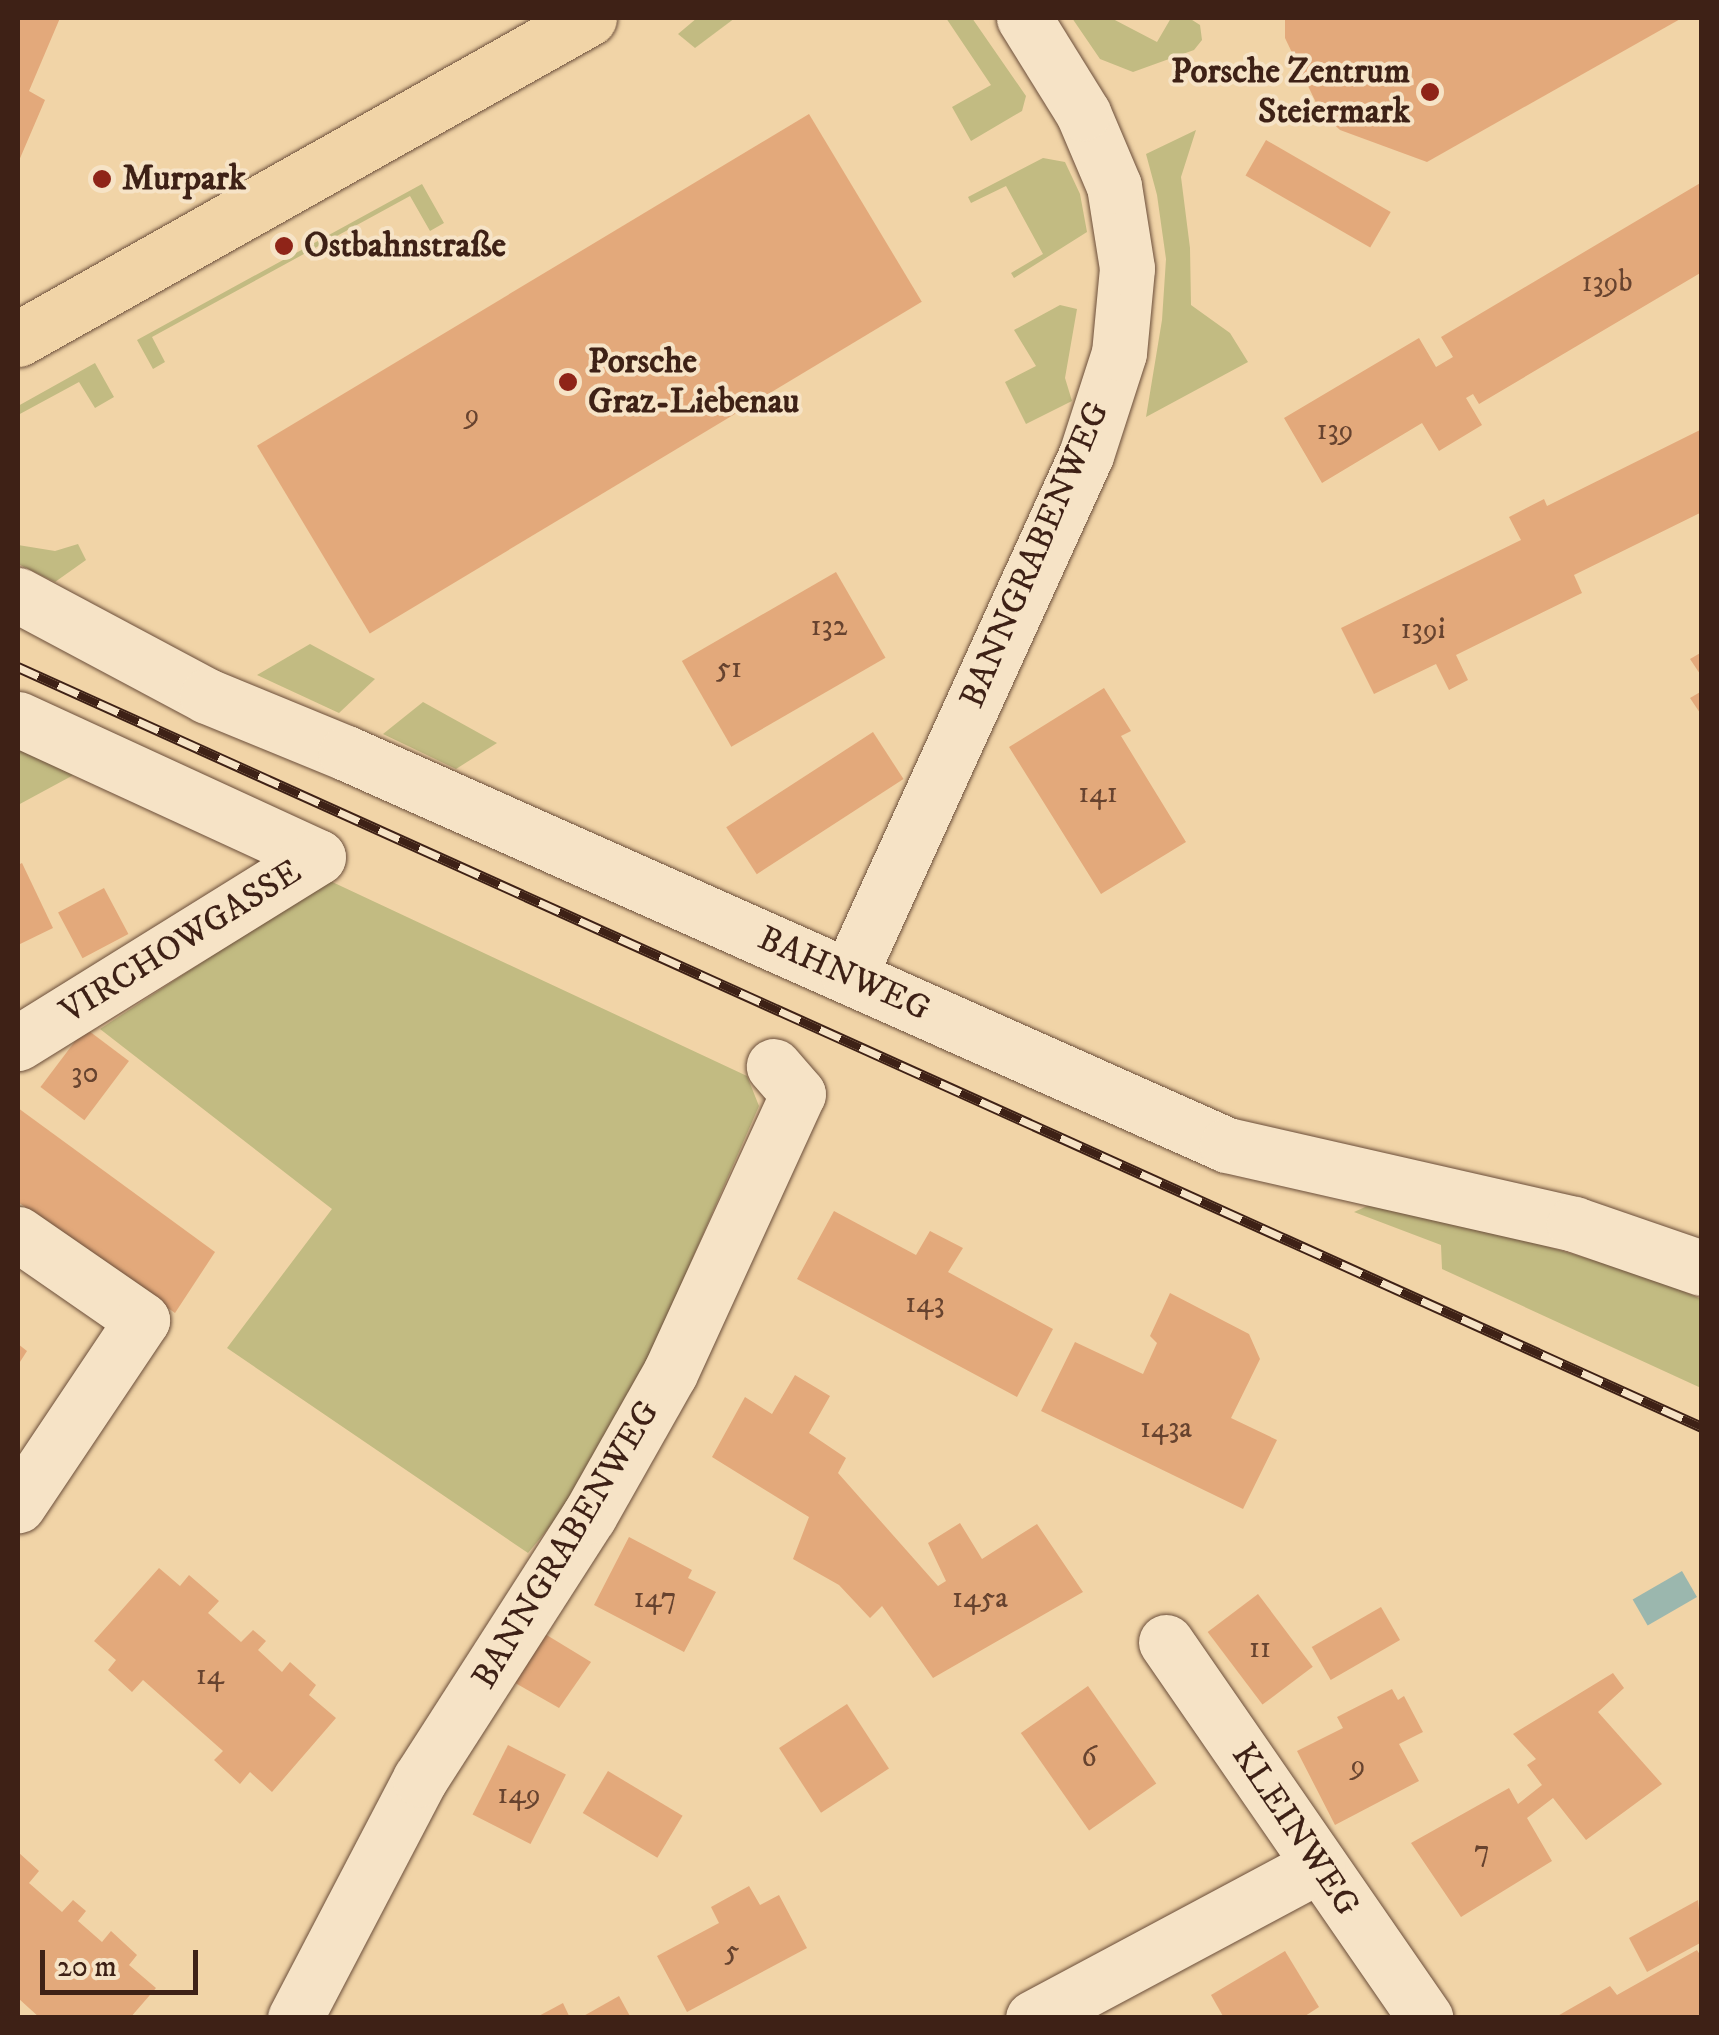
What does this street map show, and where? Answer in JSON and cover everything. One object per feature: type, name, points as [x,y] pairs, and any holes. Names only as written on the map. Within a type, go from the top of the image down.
[{"type":"main road","points":[[18,339],[590,18]]},
{"type":"street","name":"BANNGRABENWEG","points":[[849,976],[998,639],[1086,455],[1119,352],[1127,268],[1105,157],[1024,18]]},
{"type":"street","name":"BAHNWEG","points":[[18,595],[206,696],[346,753],[1227,1145],[1574,1224],[1701,1268]]},
{"type":"street","name":"VIRCHOWGASSE","points":[[18,720],[318,857],[18,1043]]},
{"type":"street","name":"BANNGRABENWEG","points":[[295,2018],[420,1780],[589,1516],[686,1342],[798,1094],[774,1066]]},
{"type":"street","points":[[18,1234],[142,1320],[18,1506]]},
{"type":"street","name":"KLEINWEG","points":[[1166,1642],[1425,2018]]},
{"type":"street","points":[[1032,2018],[1318,1866]]},
{"type":"shaded area","points":[[697,18],[735,18],[695,48],[678,34]]},
{"type":"shaded area","points":[[946,18],[972,18],[1026,96],[1022,111],[971,141],[952,107],[991,85]]},
{"type":"shaded area","points":[[1072,18],[1111,18],[1157,42],[1171,18],[1189,18],[1200,25],[1202,40],[1194,50],[1133,72],[1100,59]]},
{"type":"shaded area","points":[[1196,130],[1181,177],[1190,248],[1191,305],[1230,333],[1248,362],[1146,417],[1162,320],[1166,259],[1157,195],[1146,154]]},
{"type":"shaded area","points":[[1043,158],[1065,162],[1080,194],[1087,232],[1014,278],[1011,273],[1043,254],[1006,186],[971,203],[968,197]]},
{"type":"shaded area","points":[[422,184],[444,223],[430,231],[410,196],[152,337],[165,362],[153,369],[137,340]]},
{"type":"shaded area","points":[[1060,305],[1077,309],[1065,378],[1072,401],[1026,424],[1005,382],[1036,366],[1014,330]]},
{"type":"shaded area","points":[[95,363],[114,397],[95,408],[79,382],[18,415],[18,406]]},
{"type":"shaded area","points":[[78,544],[86,560],[55,582],[18,564],[18,545],[55,551]]},
{"type":"shaded area","points":[[310,644],[375,679],[339,713],[257,675]]},
{"type":"shaded area","points":[[423,702],[497,743],[456,769],[383,734]]},
{"type":"shaded area","points":[[18,736],[92,765],[18,805]]},
{"type":"shaded area","points":[[328,880],[747,1076],[759,1106],[604,1461],[528,1553],[227,1348],[332,1209],[100,1029]]},
{"type":"shaded area","points":[[1385,1198],[1650,1277],[1701,1299],[1701,1388],[1442,1269],[1441,1245],[1354,1212]]},
{"type":"water","points":[[1682,1571],[1697,1597],[1648,1625],[1633,1600]]},
{"type":"building","points":[[18,18],[60,18],[29,91],[45,100],[18,163]]},
{"type":"building","name":"Porsche Zentrum Steiermark","points":[[1285,18],[1682,18],[1427,162],[1340,130],[1320,111],[1285,38]]},
{"type":"building","points":[[809,114],[922,302],[370,633],[257,446]]},
{"type":"building","points":[[1266,140],[1391,212],[1370,248],[1246,176]]},
{"type":"building","points":[[1702,182],[1702,272],[1479,404],[1473,394],[1466,398],[1482,425],[1439,451],[1422,423],[1322,483],[1284,418],[1419,338],[1436,367],[1453,357],[1441,337]]},
{"type":"building","points":[[1702,429],[1702,512],[1574,575],[1582,593],[1456,655],[1468,680],[1449,690],[1436,664],[1374,694],[1341,628],[1521,540],[1509,517],[1544,499],[1547,506]]},
{"type":"building","points":[[836,572],[886,658],[731,747],[682,661]]},
{"type":"building","points":[[1702,652],[1702,677],[1690,659]]},
{"type":"building","points":[[1104,688],[1131,731],[1121,736],[1186,842],[1101,894],[1009,747]]},
{"type":"building","points":[[1702,691],[1702,716],[1690,698]]},
{"type":"building","points":[[873,732],[903,779],[757,874],[726,827]]},
{"type":"building","points":[[22,863],[53,928],[18,945],[18,865]]},
{"type":"building","points":[[104,888],[128,934],[82,958],[58,912]]},
{"type":"building","points":[[85,1028],[129,1061],[84,1120],[40,1087]]},
{"type":"building","points":[[18,1108],[215,1252],[175,1313],[18,1202]]},
{"type":"building","points":[[834,1211],[916,1255],[930,1231],[963,1248],[948,1272],[1053,1329],[1017,1397],[797,1279]]},
{"type":"building","points":[[1170,1293],[1249,1334],[1260,1359],[1231,1418],[1277,1440],[1243,1509],[1041,1411],[1075,1342],[1143,1374],[1157,1343],[1150,1336]]},
{"type":"building","points":[[18,1344],[27,1351],[18,1365]]},
{"type":"building","points":[[795,1375],[830,1396],[809,1433],[846,1458],[838,1473],[938,1586],[946,1581],[928,1543],[960,1523],[982,1559],[1037,1524],[1083,1592],[933,1678],[882,1606],[870,1618],[839,1585],[793,1559],[809,1517],[712,1457],[745,1397],[772,1414]]},
{"type":"building","points":[[629,1537],[692,1570],[688,1578],[716,1592],[684,1652],[594,1605]]},
{"type":"building","points":[[159,1568],[180,1586],[189,1575],[219,1601],[208,1613],[241,1642],[253,1630],[266,1641],[258,1650],[282,1672],[290,1662],[316,1685],[309,1695],[336,1718],[272,1792],[250,1772],[240,1784],[214,1760],[223,1751],[143,1680],[132,1692],[108,1670],[116,1660],[94,1641]]},
{"type":"building","points":[[1258,1594],[1313,1667],[1262,1705],[1208,1632]]},
{"type":"building","points":[[1381,1607],[1400,1640],[1331,1680],[1312,1647]]},
{"type":"building","points":[[545,1634],[591,1662],[559,1708],[510,1680]]},
{"type":"building","points":[[1613,1673],[1624,1688],[1598,1712],[1662,1784],[1586,1840],[1553,1798],[1527,1818],[1552,1861],[1461,1917],[1411,1843],[1509,1788],[1518,1804],[1542,1785],[1527,1765],[1536,1759],[1513,1734]]},
{"type":"building","points":[[1088,1686],[1156,1783],[1089,1831],[1021,1733]]},
{"type":"building","points":[[1392,1689],[1398,1700],[1404,1696],[1423,1732],[1399,1744],[1419,1781],[1335,1825],[1297,1751],[1343,1728],[1337,1717]]},
{"type":"building","points":[[847,1704],[889,1769],[821,1813],[779,1748]]},
{"type":"building","points":[[508,1745],[566,1775],[531,1844],[473,1814]]},
{"type":"building","points":[[608,1771],[683,1816],[657,1858],[583,1813]]},
{"type":"building","points":[[18,1852],[39,1871],[29,1883],[62,1912],[73,1900],[86,1911],[78,1921],[102,1942],[111,1931],[137,1955],[129,1965],[156,1988],[130,2018],[40,2018],[18,1998]]},
{"type":"building","points":[[749,1886],[760,1905],[779,1895],[807,1948],[687,2012],[657,1956],[719,1923],[711,1907]]},
{"type":"building","points":[[1698,1900],[1702,1942],[1647,1972],[1629,1938]]},
{"type":"building","points":[[1697,1950],[1702,1958],[1702,2018],[1554,2018],[1610,1986],[1617,1995]]},
{"type":"building","points":[[1285,1951],[1319,2007],[1302,2018],[1224,2018],[1211,1995]]},
{"type":"building","points":[[619,1996],[631,2018],[580,2018]]},
{"type":"building","points":[[563,2003],[570,2018],[535,2018]]},
{"type":"railway","points":[[18,667],[1702,1427]]},
{"type":"place","name":"Porsche Zentrum Steiermark","points":[[1430,92]]},
{"type":"place","name":"Murpark","points":[[102,179]]},
{"type":"place","name":"Ostbahnstraße","points":[[284,246]]},
{"type":"place","name":"Porsche Graz-Liebenau","points":[[568,382]]}]
